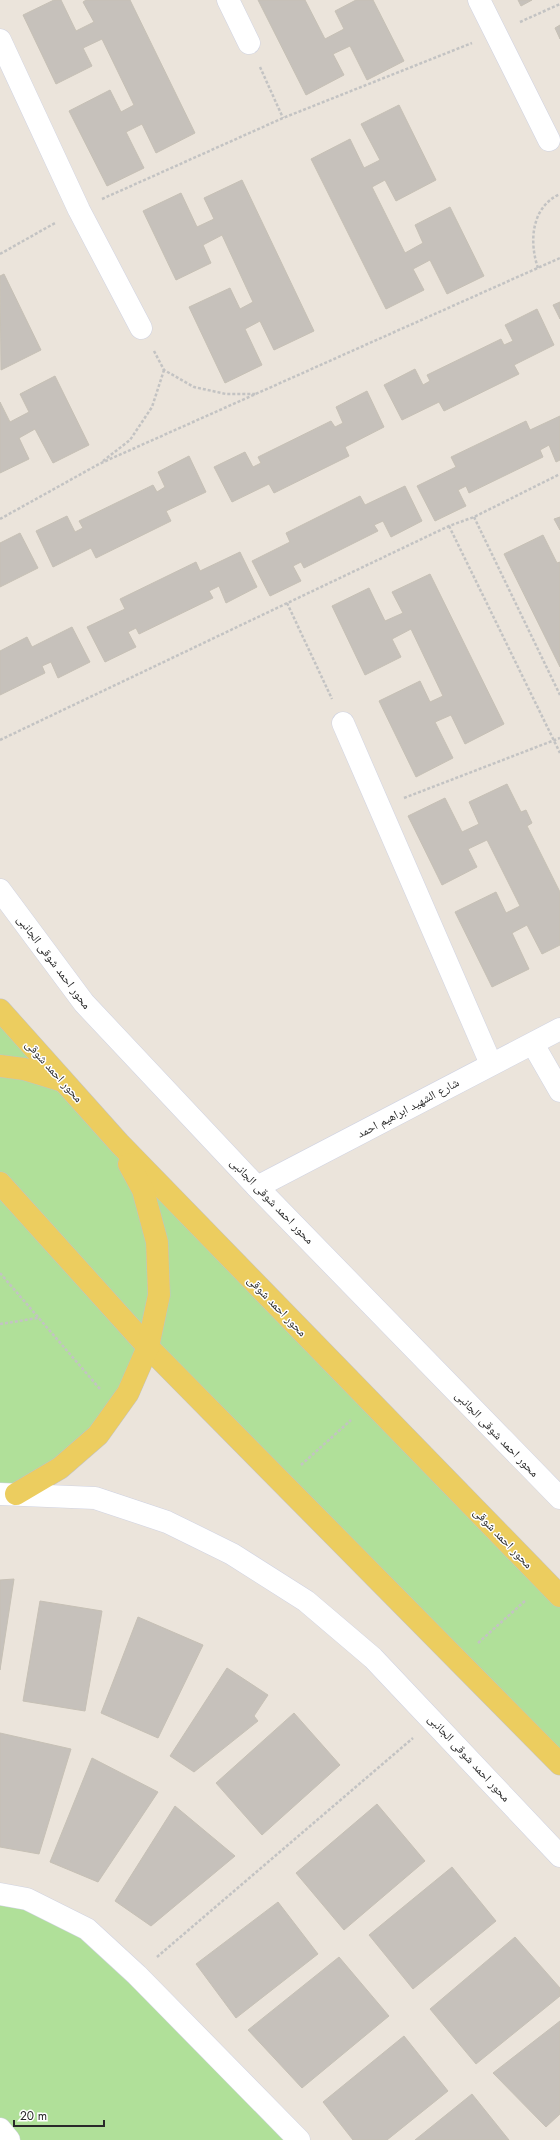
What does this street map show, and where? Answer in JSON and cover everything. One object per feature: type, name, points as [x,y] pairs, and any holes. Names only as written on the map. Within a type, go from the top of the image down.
[{"type":"main road","name":"محور احمد شوقى","points":[[0,1010],[119,1143],[553,1589]]},
{"type":"main road","points":[[0,1066],[24,1069],[63,1081]]},
{"type":"main road","points":[[8,1494],[60,1468],[98,1435],[128,1393],[148,1347],[159,1295],[157,1242],[143,1190],[119,1143]]},
{"type":"main road","points":[[0,1183],[148,1347],[560,1764]]},
{"type":"street","points":[[228,0],[249,43]]},
{"type":"street","points":[[479,0],[549,140]]},
{"type":"street","points":[[0,40],[79,210],[141,328]]},
{"type":"street","points":[[343,723],[491,1064]]},
{"type":"street","name":"محور احمد شوقى الجانبى","points":[[0,890],[84,1003],[258,1187],[560,1498]]},
{"type":"street","name":"شارع الشهيد ابراهيم احمد","points":[[258,1187],[491,1064],[560,1030]]},
{"type":"street","points":[[533,1044],[560,1090]]},
{"type":"street","name":"محور احمد شوقى الجانبى","points":[[8,1494],[95,1498],[167,1522],[232,1554],[306,1601],[373,1658],[560,1856]]},
{"type":"street","points":[[0,1894],[27,1899],[87,1929],[137,1975],[299,2140]]},
{"type":"street","points":[[0,2129],[9,2140]]},
{"type":"path","points":[[0,254],[79,210],[283,118],[495,34],[560,4]]},
{"type":"path","points":[[249,43],[283,118]]},
{"type":"path","points":[[538,268],[532,253],[532,242],[536,220],[545,206],[560,194]]},
{"type":"path","points":[[0,519],[99,464],[259,394],[560,258]]},
{"type":"path","points":[[141,328],[164,370],[194,387],[226,394],[259,394]]},
{"type":"path","points":[[99,464],[130,440],[152,407],[164,370]]},
{"type":"path","points":[[0,740],[287,602],[449,526],[474,517],[560,474]]},
{"type":"path","points":[[474,517],[560,696]]},
{"type":"path","points":[[449,526],[560,753]]},
{"type":"path","points":[[287,602],[343,723]]},
{"type":"path","points":[[380,807],[560,738]]},
{"type":"path","points":[[0,1273],[117,1409]]},
{"type":"path","points":[[0,1324],[39,1318]]},
{"type":"path","points":[[282,1482],[371,1402]]},
{"type":"path","points":[[458,1661],[553,1589]]},
{"type":"path","points":[[137,1975],[434,1721]]},
{"type":"green space","points":[[0,1010],[560,1597],[560,1765],[148,1347],[98,1435],[0,1494]]},
{"type":"green space","points":[[0,1895],[87,1929],[299,2140],[9,2140],[0,2129]]},
{"type":"building","points":[[54,0],[61,0],[76,31],[94,22],[83,2],[86,0],[130,0],[195,133],[156,153],[142,124],[126,132],[144,168],[107,186],[69,111],[110,90],[121,112],[134,105],[102,39],[83,48],[92,66],[56,84],[23,15]]},
{"type":"building","points":[[258,0],[305,0],[325,39],[344,29],[335,11],[356,0],[373,0],[404,61],[367,80],[350,46],[333,54],[344,75],[306,95]]},
{"type":"building","points":[[518,0],[532,0],[521,6]]},
{"type":"building","points":[[560,25],[560,39],[555,28]]},
{"type":"building","points":[[399,105],[436,180],[396,201],[385,180],[372,187],[405,253],[423,243],[415,225],[450,207],[484,276],[447,294],[430,260],[413,269],[424,290],[386,309],[311,159],[350,139],[364,168],[380,160],[361,124]]},
{"type":"building","points":[[242,180],[314,331],[274,350],[260,321],[245,329],[262,365],[225,383],[189,307],[230,288],[240,309],[253,302],[222,235],[203,245],[211,263],[176,280],[143,211],[181,193],[197,227],[214,219],[204,198]]},
{"type":"building","points":[[4,274],[41,350],[1,370],[0,276]]},
{"type":"building","points":[[560,302],[560,319],[553,305]]},
{"type":"building","points":[[537,309],[554,345],[514,365],[519,374],[444,411],[439,402],[402,420],[384,385],[415,369],[423,385],[430,381],[427,375],[501,339],[504,345],[513,341],[505,325]]},
{"type":"building","points":[[55,376],[89,445],[53,463],[35,429],[19,438],[29,459],[0,473],[0,402],[10,422],[29,412],[20,394]]},
{"type":"building","points":[[367,391],[384,427],[345,447],[349,456],[274,493],[269,484],[232,502],[214,467],[245,452],[253,467],[261,463],[258,457],[331,421],[335,427],[343,423],[336,407]]},
{"type":"building","points":[[560,416],[560,460],[556,462],[549,445],[540,450],[543,457],[469,493],[466,486],[458,490],[466,506],[435,521],[417,486],[456,467],[451,457],[526,421],[530,430]]},
{"type":"building","points":[[189,456],[206,492],[166,511],[171,521],[96,558],[91,548],[53,567],[36,531],[67,516],[75,532],[83,528],[79,521],[153,485],[157,492],[165,487],[158,472]]},
{"type":"building","points":[[405,486],[422,521],[391,537],[383,521],[374,525],[378,531],[304,568],[301,562],[293,566],[301,581],[270,596],[252,561],[290,542],[286,533],[360,496],[365,505]]},
{"type":"building","points":[[560,517],[560,530],[554,519]]},
{"type":"building","points":[[20,533],[38,568],[0,587],[0,543]]},
{"type":"building","points":[[543,535],[557,563],[560,562],[560,667],[504,554]]},
{"type":"building","points":[[240,552],[257,587],[226,603],[219,586],[209,591],[213,598],[139,634],[136,628],[128,632],[136,647],[105,662],[87,627],[125,609],[120,599],[196,562],[200,571]]},
{"type":"building","points":[[430,574],[504,724],[465,744],[451,715],[435,722],[453,758],[416,777],[379,701],[420,681],[430,702],[443,696],[411,629],[392,639],[401,657],[365,675],[332,606],[369,588],[385,621],[403,613],[392,592]]},
{"type":"building","points":[[72,627],[90,662],[58,678],[51,662],[42,666],[45,673],[0,695],[0,651],[27,637],[32,647]]},
{"type":"building","points":[[507,784],[521,812],[526,810],[532,823],[527,826],[560,892],[560,945],[542,954],[527,925],[512,933],[529,969],[492,987],[455,912],[496,892],[506,913],[520,906],[487,840],[468,849],[477,867],[442,885],[408,816],[445,798],[462,832],[479,824],[469,802]]},
{"type":"building","points":[[14,1579],[0,1670],[0,1580]]},
{"type":"building","points":[[40,1601],[102,1611],[85,1711],[23,1701]]},
{"type":"building","points":[[138,1617],[203,1645],[158,1738],[101,1713]]},
{"type":"building","points":[[227,1668],[268,1695],[254,1716],[258,1721],[194,1772],[170,1756]]},
{"type":"building","points":[[294,1713],[340,1765],[262,1835],[216,1783]]},
{"type":"building","points":[[0,1733],[71,1749],[39,1854],[0,1847]]},
{"type":"building","points":[[92,1758],[158,1792],[98,1882],[50,1862]]},
{"type":"building","points":[[377,1804],[425,1861],[344,1930],[296,1873]]},
{"type":"building","points":[[175,1806],[235,1856],[151,1926],[115,1901]]},
{"type":"building","points":[[452,1867],[496,1921],[413,1989],[369,1935]]},
{"type":"building","points":[[278,1902],[318,1954],[236,2018],[196,1964]]},
{"type":"building","points":[[515,1937],[560,1988],[560,1996],[476,2064],[430,2009]]},
{"type":"building","points":[[339,1957],[389,2016],[302,2088],[248,2030]]},
{"type":"building","points":[[560,2021],[560,2114],[546,2127],[493,2073]]},
{"type":"building","points":[[404,2036],[448,2091],[387,2140],[353,2140],[323,2102]]},
{"type":"building","points":[[472,2094],[509,2140],[415,2140]]}]
